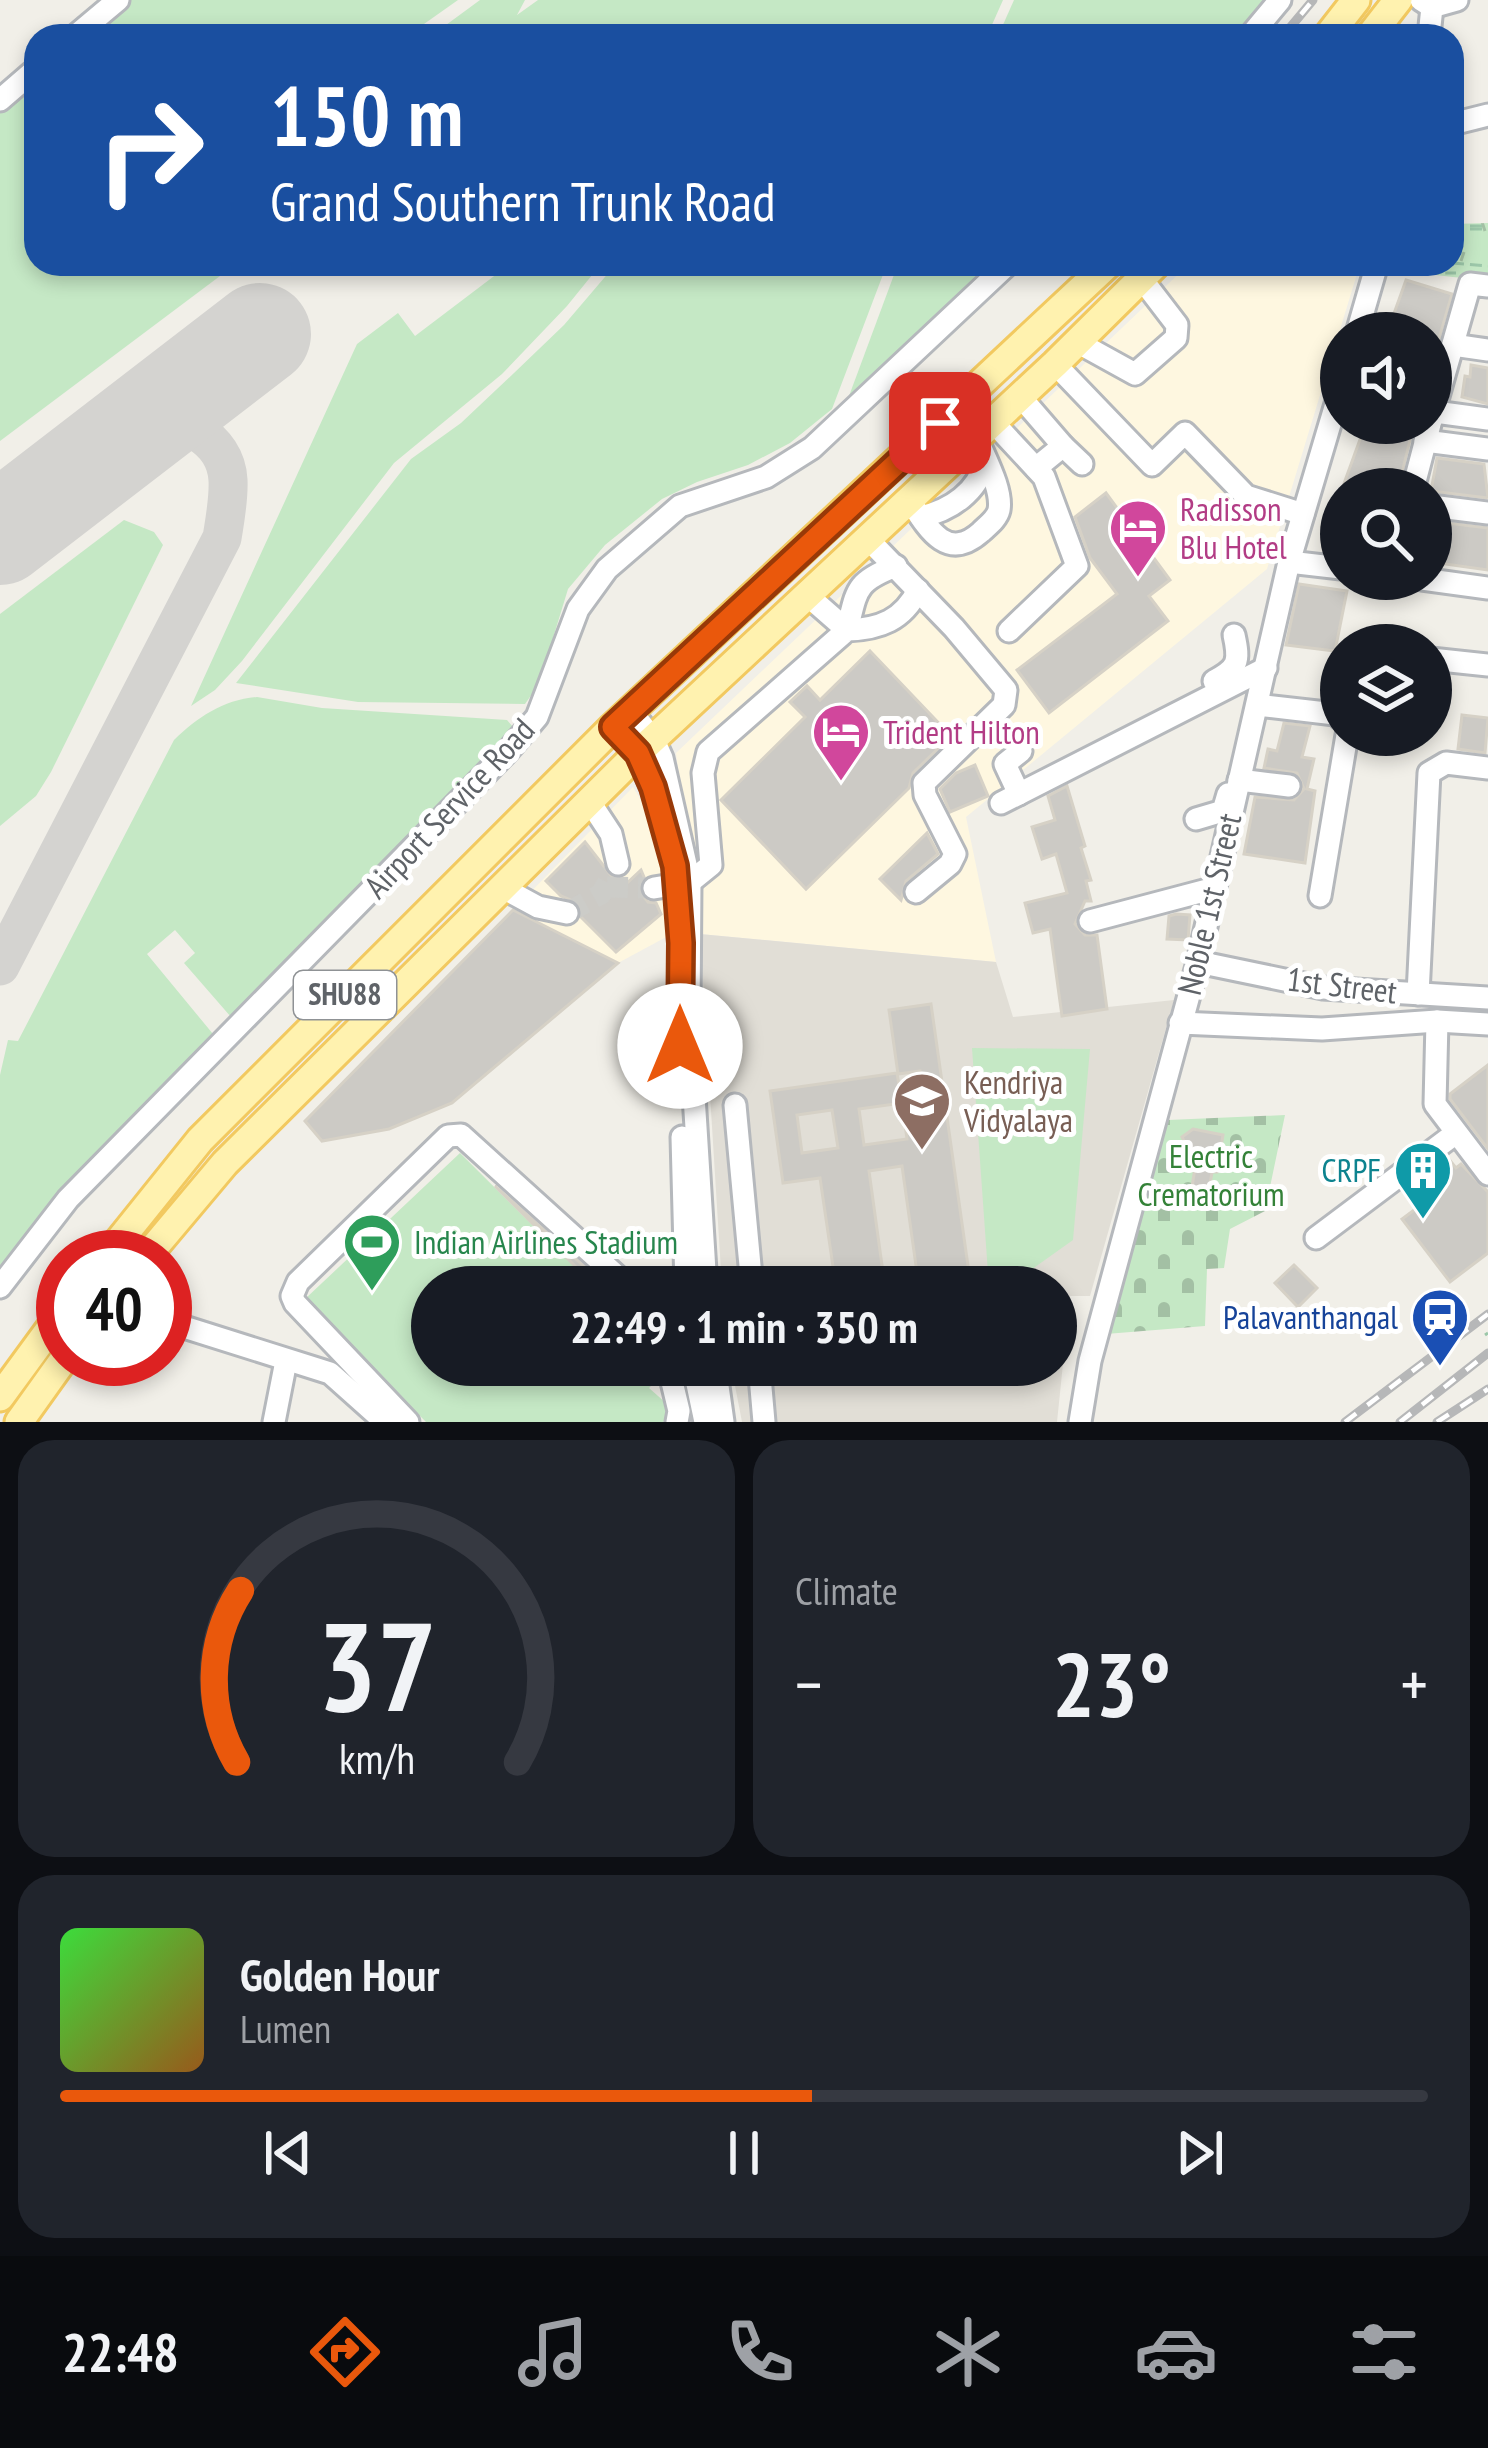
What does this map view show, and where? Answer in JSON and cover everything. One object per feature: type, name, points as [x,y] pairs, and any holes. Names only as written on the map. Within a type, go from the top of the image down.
[{"type":"main road","points":[[1337,24],[1356,0]]},
{"type":"main road","points":[[1379,24],[1398,0]]},
{"type":"main road","name":"SHU88","points":[[128,1230],[200,1139],[622,719],[1095,276]]},
{"type":"main road","name":"SHU88","points":[[169,1230],[225,1163],[646,746],[868,539],[915,508],[984,439],[1019,395],[1144,276]]},
{"type":"main road","points":[[0,1396],[36,1347]]},
{"type":"main road","points":[[19,1422],[45,1386]]},
{"type":"street","points":[[89,24],[118,0]]},
{"type":"street","points":[[1260,24],[1280,0]]},
{"type":"street","points":[[1427,4],[1457,0]]},
{"type":"street","points":[[0,100],[24,79]]},
{"type":"street","name":"Airport Service Road","points":[[0,1287],[68,1199],[537,717],[578,609],[607,569],[680,506],[766,477],[812,448],[995,276]]},
{"type":"street","points":[[1077,342],[1135,374],[1176,338],[1177,325],[1152,276]]},
{"type":"street","points":[[1362,312],[1370,276]]},
{"type":"street","points":[[1452,348],[1471,284],[1488,286]]},
{"type":"street","points":[[1453,345],[1488,350]]},
{"type":"street","points":[[1055,364],[1152,465],[1185,433],[1246,496],[1303,514]]},
{"type":"street","points":[[1019,395],[1082,464]]},
{"type":"street","points":[[1452,422],[1488,419]]},
{"type":"street","points":[[1452,434],[1488,449]]},
{"type":"street","points":[[984,439],[1044,477],[1077,566],[1009,631]]},
{"type":"street","points":[[915,508],[937,538],[959,545],[981,532],[999,511],[984,439]]},
{"type":"street","name":"Noble 1st Street","points":[[1080,1422],[1090,1361],[1198,962],[1231,796],[1289,562],[1324,444]]},
{"type":"street","points":[[1036,468],[1063,446]]},
{"type":"street","points":[[1452,509],[1488,513]]},
{"type":"street","points":[[868,539],[1006,690],[1007,698],[924,783],[925,795],[955,854],[916,892]]},
{"type":"street","points":[[1289,562],[1320,566]]},
{"type":"street","points":[[674,885],[711,865],[703,772],[708,752],[847,631],[857,590],[866,580],[896,566]]},
{"type":"street","points":[[1452,569],[1488,573]]},
{"type":"street","points":[[1452,583],[1488,588]]},
{"type":"street","points":[[807,596],[847,631],[878,628],[891,621],[908,609],[918,590]]},
{"type":"street","points":[[1155,713],[1231,672],[1239,662],[1236,645],[1271,643]]},
{"type":"street","points":[[1452,661],[1488,665]]},
{"type":"street","points":[[1021,751],[1005,764],[1010,798],[1266,668]]},
{"type":"street","points":[[1257,705],[1320,712]]},
{"type":"street","points":[[622,719],[646,746],[674,885],[704,1266]]},
{"type":"street","points":[[1320,896],[1343,756]]},
{"type":"street","points":[[1418,994],[1429,773],[1446,763],[1488,768]]},
{"type":"street","points":[[1196,819],[1223,811],[1231,796],[1289,786]]},
{"type":"street","points":[[590,802],[611,833],[618,865]]},
{"type":"street","points":[[502,888],[538,907],[567,913]]},
{"type":"street","points":[[1090,921],[1215,888]]},
{"type":"street","name":"1st Street","points":[[1198,962],[1323,988],[1488,998]]},
{"type":"street","points":[[1437,1021],[1433,1096],[1439,1112],[1488,1174]]},
{"type":"street","points":[[1180,1023],[1322,1029],[1437,1021],[1488,1024]]},
{"type":"street","points":[[685,1046],[686,1266]]},
{"type":"street","points":[[735,1105],[750,1266]]},
{"type":"street","points":[[1316,1238],[1456,1133]]},
{"type":"street","points":[[408,1422],[292,1296],[298,1282],[448,1136],[460,1136],[605,1266]]},
{"type":"street","points":[[192,1330],[330,1373],[385,1422]]},
{"type":"street","points":[[274,1422],[286,1361]]},
{"type":"street","points":[[673,1386],[680,1411],[677,1422]]},
{"type":"street","points":[[698,1386],[705,1422]]},
{"type":"street","points":[[718,1386],[723,1422]]},
{"type":"street","points":[[761,1386],[764,1422]]},
{"type":"shaded area","points":[[1176,276],[1356,276],[1345,312],[1320,312],[1320,395],[1267,569],[966,817],[996,962],[700,934],[676,753]]},
{"type":"shaded area","points":[[633,787],[660,831],[670,935],[618,963],[514,909]]},
{"type":"shaded area","name":"Kendriya Vidyalaya","points":[[700,934],[996,962],[1013,1017],[1174,1000],[1090,1296],[1077,1296],[1077,1266],[721,1266]]},
{"type":"shaded area","name":"Kendriya Vidyalaya","points":[[735,1386],[1061,1386],[1057,1422],[742,1422]]},
{"type":"green space","points":[[125,0],[458,0],[424,24],[94,24]]},
{"type":"green space","points":[[480,0],[525,0],[517,15],[538,0],[1003,0],[992,24],[447,24]]},
{"type":"green space","points":[[1014,0],[1267,0],[1246,24],[1003,24]]},
{"type":"green space","points":[[24,78],[24,276],[220,276],[0,441],[0,97]]},
{"type":"green space","points":[[1488,223],[1488,281],[1444,276],[1464,276],[1464,224]]},
{"type":"green space","points":[[494,276],[591,276],[502,374],[394,463],[242,661],[215,690],[191,706],[357,344],[398,313],[415,336]]},
{"type":"green space","points":[[606,276],[882,276],[832,409],[790,443],[662,499],[605,545],[568,589],[539,684],[525,704],[358,702],[236,683],[411,459],[461,423],[564,325]]},
{"type":"green space","points":[[894,276],[979,276],[849,396]]},
{"type":"green space","points":[[124,520],[154,532],[163,545],[51,772],[36,796],[0,826],[0,614]]},
{"type":"green space","points":[[257,697],[322,708],[507,720],[514,728],[511,738],[231,1017],[184,963],[195,953],[175,930],[147,954],[213,1034],[154,1093],[0,1273],[0,1075],[8,1040],[18,1041],[174,740],[212,711]]},
{"type":"green space","points":[[972,1048],[1090,1049],[1073,1240],[1036,1266],[988,1266]]},
{"type":"green space","name":"Electric Crematorium","points":[[1285,1115],[1265,1211],[1230,1229],[1224,1268],[1207,1269],[1205,1326],[1106,1334],[1168,1120]]},
{"type":"green space","name":"Indian Airlines Stadium","points":[[460,1153],[574,1266],[411,1266],[411,1386],[651,1386],[675,1411],[663,1422],[426,1422],[305,1299]]},
{"type":"building","points":[[1406,280],[1452,294],[1447,312],[1395,312]]},
{"type":"building","points":[[1471,365],[1488,368],[1488,404],[1462,397]]},
{"type":"building","points":[[1358,444],[1409,444],[1403,468],[1350,468]]},
{"type":"building","points":[[1437,458],[1484,464],[1488,498],[1452,494],[1452,468],[1435,468]]},
{"type":"building","points":[[1106,493],[1170,580],[1149,596],[1168,621],[1049,713],[1017,670],[1117,594],[1090,558],[1075,517]]},
{"type":"building","points":[[1452,524],[1488,528],[1488,570],[1452,565]]},
{"type":"building","points":[[1299,584],[1320,587],[1320,600],[1345,600],[1340,624],[1320,624],[1320,649],[1286,645]]},
{"type":"building","points":[[870,651],[951,736],[913,773],[909,788],[806,889],[721,800],[805,717],[790,702],[807,686],[820,700]]},
{"type":"building","points":[[1462,715],[1488,718],[1485,753],[1458,749]]},
{"type":"building","points":[[1284,723],[1310,726],[1302,757],[1314,759],[1307,789],[1315,791],[1305,863],[1244,854],[1255,797],[1294,800],[1304,789],[1297,773],[1264,768],[1268,749],[1277,751]]},
{"type":"building","points":[[975,765],[988,796],[950,812],[940,789],[956,773]]},
{"type":"building","points":[[1067,786],[1091,880],[1086,881],[1091,901],[1085,901],[1075,924],[1085,935],[1097,935],[1107,1009],[1062,1016],[1050,929],[1033,933],[1025,903],[1067,893],[1056,854],[1042,859],[1032,827],[1055,820],[1048,796]]},
{"type":"building","points":[[927,833],[938,854],[906,881],[901,900],[880,879]]},
{"type":"building","points":[[585,842],[613,878],[626,884],[641,870],[640,892],[648,902],[656,903],[661,914],[616,952],[581,917],[578,903],[561,896],[546,881]]},
{"type":"building","points":[[513,910],[618,963],[452,1103],[389,1129],[322,1141],[305,1121]]},
{"type":"building","points":[[1190,915],[1188,940],[1167,939],[1169,916]]},
{"type":"building","points":[[931,1004],[968,1266],[916,1266],[902,1166],[869,1171],[882,1266],[833,1266],[820,1178],[783,1183],[770,1091],[897,1073],[902,1103],[859,1109],[864,1145],[907,1139],[902,1102],[924,1099],[920,1071],[898,1074],[889,1010]],"holes":[[[832,1110],[838,1148],[802,1153],[797,1115]]]},
{"type":"building","points":[[1488,1065],[1488,1149],[1450,1094]]},
{"type":"building","points":[[1193,1129],[1223,1135],[1209,1190],[1192,1187],[1197,1155],[1191,1154],[1182,1137]]},
{"type":"building","name":"CRPF","points":[[1448,1158],[1456,1168],[1461,1164],[1488,1192],[1488,1253],[1450,1282],[1402,1219],[1433,1196],[1428,1190],[1436,1183],[1428,1173]]},
{"type":"building","points":[[495,1186],[584,1266],[575,1266]]},
{"type":"building","points":[[1294,1265],[1317,1288],[1298,1307],[1275,1283]]},
{"type":"taxiway","points":[[0,966],[222,538],[228,480],[219,452],[185,426],[142,425]]},
{"type":"runway","points":[[0,534],[260,334]]},
{"type":"tunnel","points":[[567,913],[601,894],[618,864]]},
{"type":"tunnel","points":[[607,887],[654,888]]},
{"type":"railway","points":[[1293,24],[1313,0]]},
{"type":"railway","points":[[1345,1422],[1488,1314]]},
{"type":"railway","points":[[1400,1422],[1488,1353]]},
{"type":"railway","points":[[1437,1422],[1488,1389]]},
{"type":"place","name":"Radisson Blu Hotel","points":[[1138,579]]},
{"type":"place","name":"Trident Hilton","points":[[841,783]]},
{"type":"place","name":"Kendriya Vidyalaya","points":[[922,1152]]},
{"type":"place","name":"CRPF","points":[[1423,1221]]},
{"type":"place","name":"Indian Airlines Stadium","points":[[372,1293]]},
{"type":"place","name":"Palavanthangal","points":[[1440,1368]]},
{"type":"route","points":[[680,1046],[681,943],[675,866],[653,787],[638,753],[613,727],[940,423]]}]
